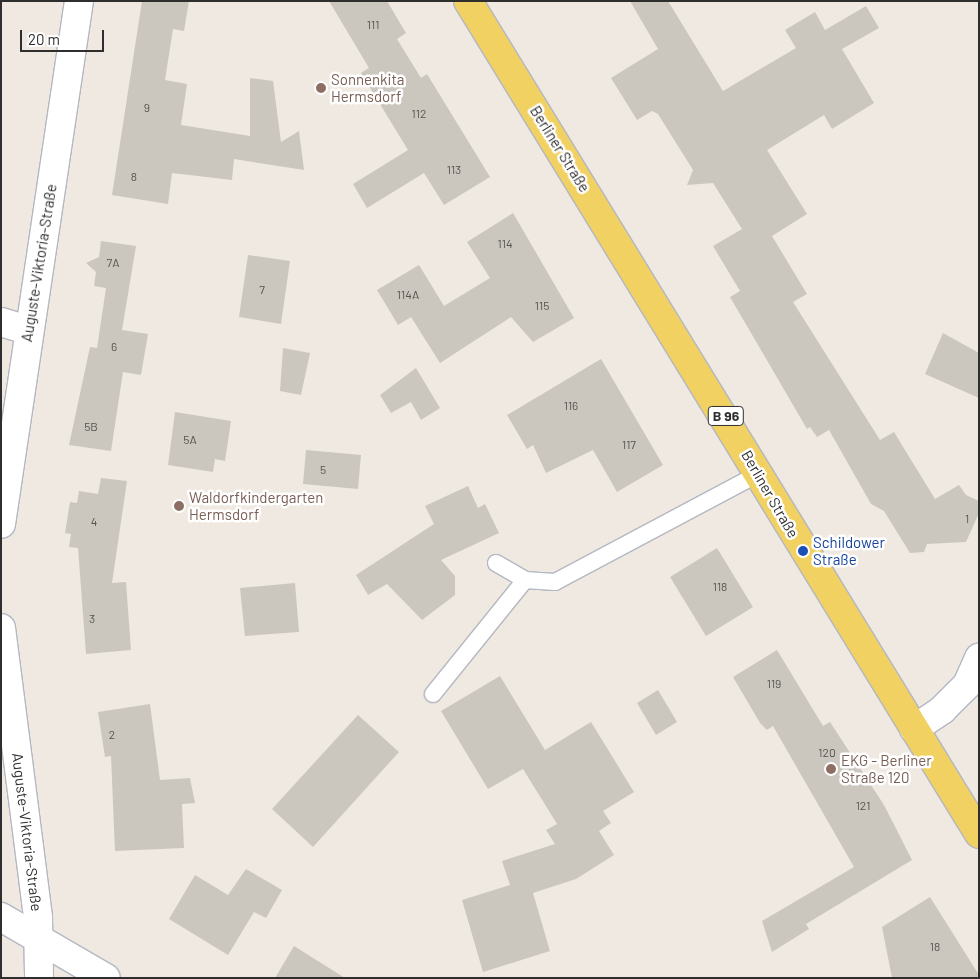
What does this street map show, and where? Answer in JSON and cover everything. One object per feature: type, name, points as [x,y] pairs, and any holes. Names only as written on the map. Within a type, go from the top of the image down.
[{"type":"main road","name":"Berliner Straße","points":[[468,1],[979,834]]},
{"type":"street","name":"Auguste-Viktoria-Straße","points":[[1,524],[28,330],[79,1]]},
{"type":"street","points":[[1,322],[28,330]]},
{"type":"street","name":"Auguste-Viktoria-Straße","points":[[1,628],[39,939],[39,978]]},
{"type":"street","points":[[914,729],[942,710],[967,685],[979,658]]},
{"type":"street","points":[[1,917],[106,978]]},
{"type":"lane","points":[[496,563],[525,580],[556,582],[604,560],[758,474]]},
{"type":"lane","points":[[433,694],[525,580]]},
{"type":"building","points":[[142,1],[189,1],[184,31],[173,29],[165,80],[187,84],[181,125],[250,136],[250,78],[273,81],[281,142],[299,131],[304,170],[234,159],[232,180],[172,173],[168,204],[112,195]]},
{"type":"building","points":[[329,1],[387,1],[406,33],[397,39],[421,78],[427,74],[490,177],[444,205],[424,173],[367,208],[353,184],[408,150],[361,73],[369,68]]},
{"type":"building","points":[[630,1],[668,1],[723,91],[796,48],[785,30],[815,12],[825,30],[866,6],[879,28],[842,49],[874,103],[832,129],[824,115],[767,150],[807,214],[772,236],[807,294],[793,302],[880,440],[894,432],[935,499],[959,485],[966,495],[979,501],[979,513],[966,542],[927,544],[924,552],[910,553],[884,511],[871,504],[829,430],[817,437],[810,427],[807,429],[730,297],[740,291],[713,246],[742,229],[713,183],[687,185],[693,170],[658,114],[652,111],[637,120],[611,78],[658,49]]},
{"type":"building","points":[[513,213],[574,318],[533,342],[511,317],[440,363],[411,317],[398,325],[377,290],[419,265],[444,306],[490,278],[467,242]]},
{"type":"building","points":[[101,241],[136,246],[122,330],[148,334],[141,375],[123,372],[111,451],[69,445],[90,347],[97,348],[106,288],[94,286],[96,272],[86,263],[99,257]]},
{"type":"building","points":[[248,255],[290,261],[281,324],[239,317]]},
{"type":"building","points":[[943,333],[979,353],[979,398],[925,374]]},
{"type":"building","points":[[283,348],[310,353],[301,395],[280,391]]},
{"type":"building","points":[[601,359],[663,465],[617,492],[593,450],[546,473],[533,445],[527,449],[507,415]]},
{"type":"building","points":[[416,368],[440,408],[421,420],[411,402],[391,413],[380,395]]},
{"type":"building","points":[[175,412],[231,421],[225,461],[215,459],[213,472],[168,465]]},
{"type":"building","points":[[306,450],[361,455],[358,489],[303,484]]},
{"type":"building","points":[[101,478],[127,481],[112,583],[126,582],[131,650],[86,654],[78,548],[69,547],[71,534],[65,533],[70,502],[77,503],[79,491],[98,494]]},
{"type":"building","points":[[468,486],[478,508],[485,504],[499,533],[441,560],[455,576],[455,595],[422,620],[387,584],[368,595],[356,575],[434,524],[425,506]]},
{"type":"building","points":[[717,548],[753,607],[706,636],[670,577]]},
{"type":"building","points":[[295,583],[299,632],[245,636],[240,588]]},
{"type":"building","points":[[777,650],[823,726],[830,722],[884,805],[912,860],[806,924],[809,929],[772,952],[762,921],[854,867],[773,726],[767,730],[760,723],[733,677]]},
{"type":"building","points":[[500,676],[545,750],[591,722],[634,792],[603,811],[611,823],[599,831],[614,855],[576,879],[533,893],[550,951],[483,972],[462,900],[510,885],[502,861],[555,844],[546,830],[557,824],[523,769],[488,789],[441,711]]},
{"type":"building","points":[[658,690],[677,722],[656,735],[637,703]]},
{"type":"building","points":[[150,704],[160,780],[190,778],[195,803],[182,804],[184,848],[115,851],[111,756],[105,757],[98,712]]},
{"type":"building","points":[[358,715],[399,752],[313,847],[272,809]]},
{"type":"building","points":[[246,869],[282,890],[266,918],[254,912],[228,955],[169,919],[195,875],[228,895]]},
{"type":"building","points":[[930,897],[979,975],[979,978],[892,978],[882,927]]},
{"type":"building","points":[[294,946],[345,978],[275,978]]},
{"type":"place","name":"Sonnenkita Hermsdorf","points":[[321,88]]},
{"type":"place","name":"Waldorfkindergarten Hermsdorf","points":[[179,506]]},
{"type":"place","name":"Schildower Straße","points":[[803,551]]},
{"type":"place","name":"EKG - Berliner Straße 120","points":[[831,769]]}]
